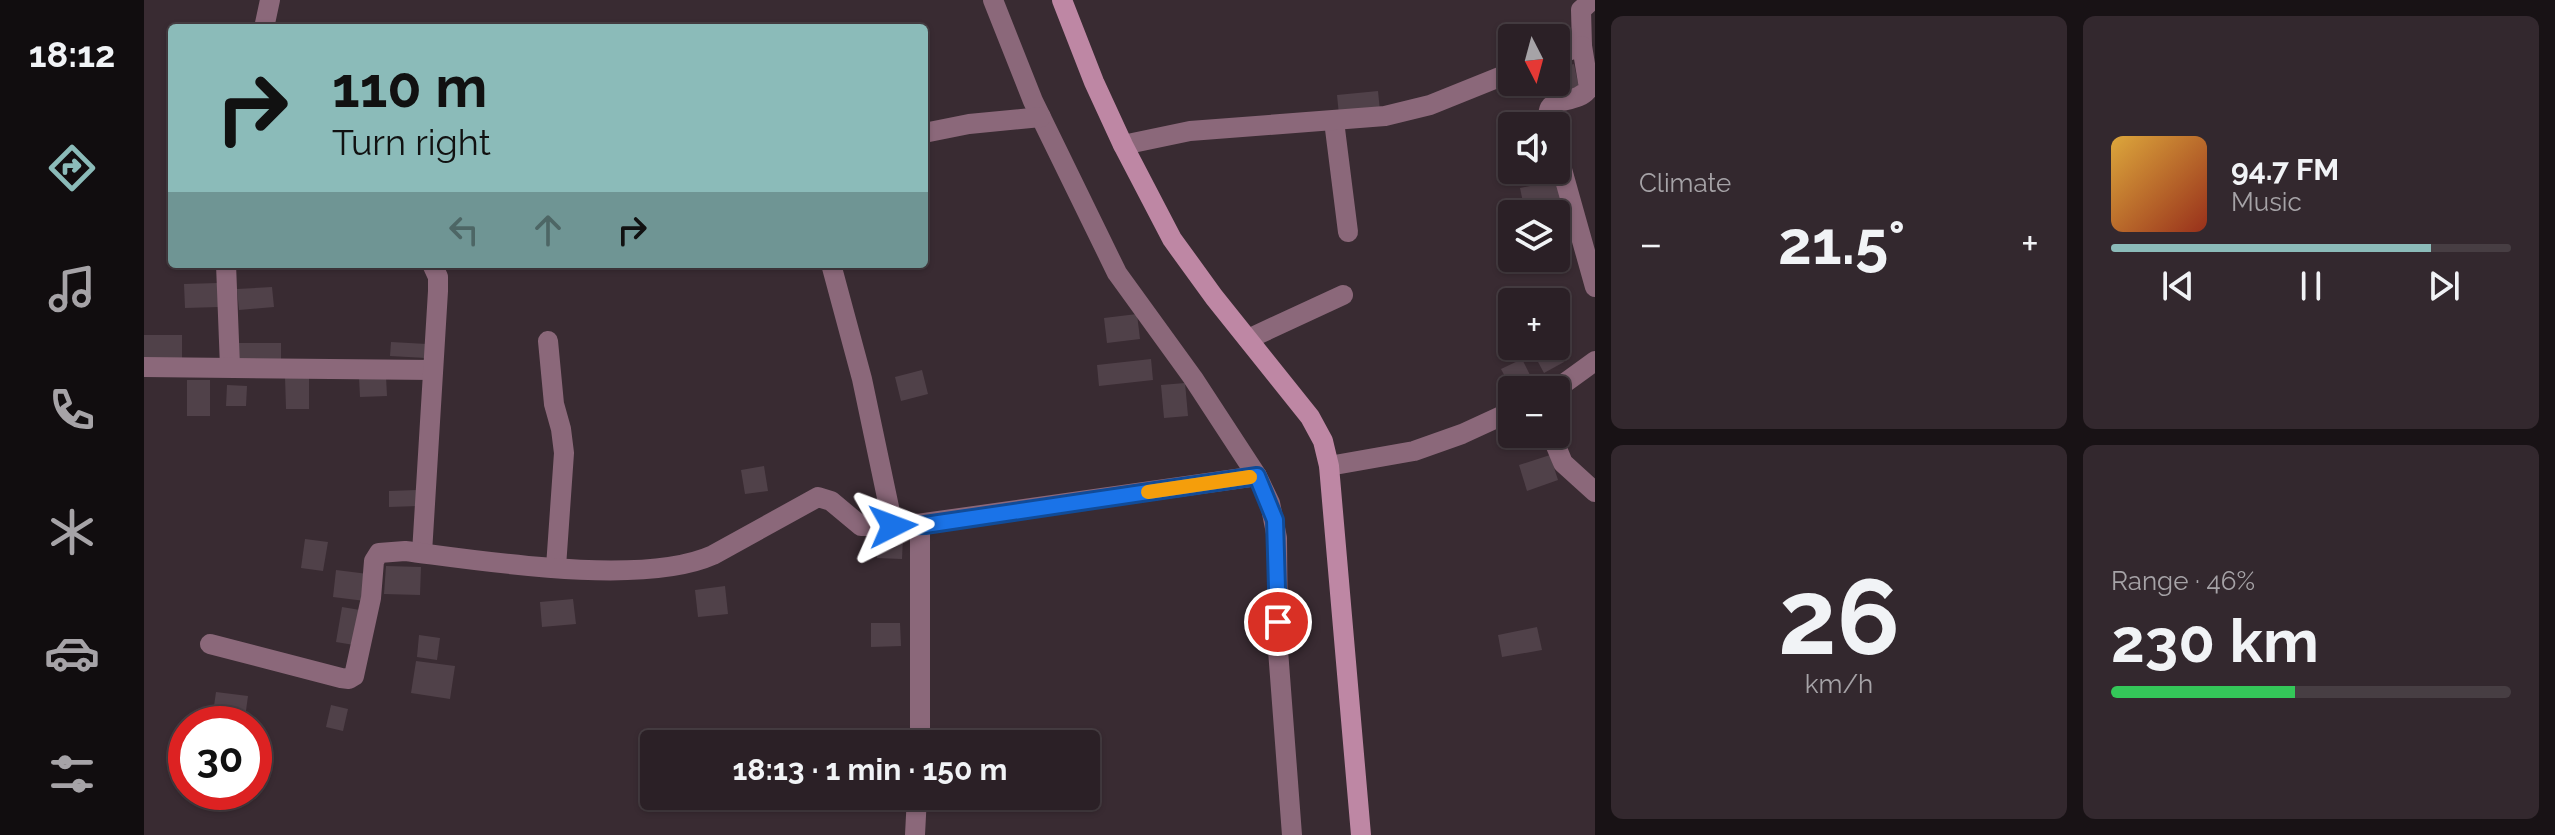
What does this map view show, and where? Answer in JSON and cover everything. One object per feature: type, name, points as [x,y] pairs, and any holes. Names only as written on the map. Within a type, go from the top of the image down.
[{"type":"main road","points":[[1062,0],[1094,82],[1172,239],[1310,417],[1323,441],[1329,466],[1361,835]]},
{"type":"street","points":[[265,24],[270,0]]},
{"type":"street","points":[[993,0],[1041,117],[1117,273],[1193,378],[1257,476],[1273,511],[1277,538],[1278,650],[1292,835]]},
{"type":"street","points":[[1549,112],[1555,102],[1577,99],[1589,88],[1582,46],[1581,10],[1592,0]]},
{"type":"street","points":[[1570,50],[1582,46]]},
{"type":"street","points":[[1123,145],[1190,131],[1385,116],[1430,105],[1498,78]]},
{"type":"street","points":[[928,132],[969,124],[1041,117]]},
{"type":"street","points":[[1334,121],[1348,232]]},
{"type":"street","points":[[1566,184],[1595,287]]},
{"type":"street","points":[[226,268],[230,367]]},
{"type":"street","points":[[422,553],[438,291],[438,277],[434,268]]},
{"type":"street","points":[[832,268],[862,379],[893,526]]},
{"type":"street","points":[[1248,339],[1343,295]]},
{"type":"street","points":[[548,341],[554,404],[564,453],[556,567]]},
{"type":"street","points":[[1570,379],[1595,361]]},
{"type":"street","points":[[144,367],[433,370]]},
{"type":"street","points":[[1329,466],[1414,451],[1498,417]]},
{"type":"street","points":[[1557,448],[1563,463],[1595,492]]},
{"type":"street","points":[[210,644],[349,679],[356,669],[376,557],[384,551],[584,570],[667,567],[697,562],[818,497],[831,501],[861,526],[920,525],[1257,476]]},
{"type":"street","points":[[920,525],[920,730]]},
{"type":"street","points":[[915,835],[916,810]]},
{"type":"building","points":[[1574,64],[1579,88],[1570,90],[1570,65]]},
{"type":"building","points":[[1378,91],[1380,111],[1339,115],[1337,95]]},
{"type":"building","points":[[1561,184],[1563,200],[1522,200],[1520,188]]},
{"type":"building","points":[[218,283],[219,307],[185,308],[184,284]]},
{"type":"building","points":[[272,287],[274,307],[239,310],[237,289]]},
{"type":"building","points":[[1137,314],[1140,339],[1107,343],[1104,318]]},
{"type":"building","points":[[144,335],[182,335],[182,359],[144,359]]},
{"type":"building","points":[[391,342],[427,344],[426,358],[390,356]]},
{"type":"building","points":[[234,343],[281,343],[281,360],[234,360]]},
{"type":"building","points":[[1151,359],[1153,380],[1099,386],[1097,365]]},
{"type":"building","points":[[1522,360],[1530,376],[1505,376],[1501,369]]},
{"type":"building","points":[[1537,360],[1563,360],[1564,362],[1544,373]]},
{"type":"building","points":[[922,370],[928,394],[901,401],[895,377]]},
{"type":"building","points":[[285,376],[309,376],[309,409],[286,409]]},
{"type":"building","points":[[386,376],[387,396],[360,397],[359,377]]},
{"type":"building","points":[[187,380],[210,380],[210,416],[187,416]]},
{"type":"building","points":[[1185,383],[1188,416],[1164,418],[1161,385]]},
{"type":"building","points":[[227,385],[247,386],[246,406],[226,406]]},
{"type":"building","points":[[1550,455],[1558,480],[1527,491],[1519,465]]},
{"type":"building","points":[[764,466],[768,491],[745,494],[741,470]]},
{"type":"building","points":[[417,490],[418,506],[389,507],[389,491]]},
{"type":"building","points":[[877,536],[903,537],[902,559],[877,558]]},
{"type":"building","points":[[305,539],[328,542],[323,571],[301,568]]},
{"type":"building","points":[[386,566],[421,567],[420,595],[384,594]]},
{"type":"building","points":[[336,570],[368,574],[365,601],[333,597]]},
{"type":"building","points":[[725,586],[728,614],[698,617],[695,590]]},
{"type":"building","points":[[573,599],[576,624],[542,627],[540,602]]},
{"type":"building","points":[[342,607],[366,611],[360,646],[336,642]]},
{"type":"building","points":[[871,623],[900,623],[901,646],[871,647]]},
{"type":"building","points":[[1537,627],[1542,650],[1502,657],[1498,635]]},
{"type":"building","points":[[419,635],[440,638],[437,660],[417,657]]},
{"type":"building","points":[[416,661],[455,666],[450,699],[411,693]]},
{"type":"building","points":[[216,692],[248,696],[247,706],[214,706]]},
{"type":"building","points":[[331,705],[348,709],[343,731],[326,727]]},
{"type":"slow traffic","points":[[1148,492],[1250,477]]},
{"type":"route","points":[[893,526],[925,525],[1257,476],[1275,520],[1278,622]]}]
